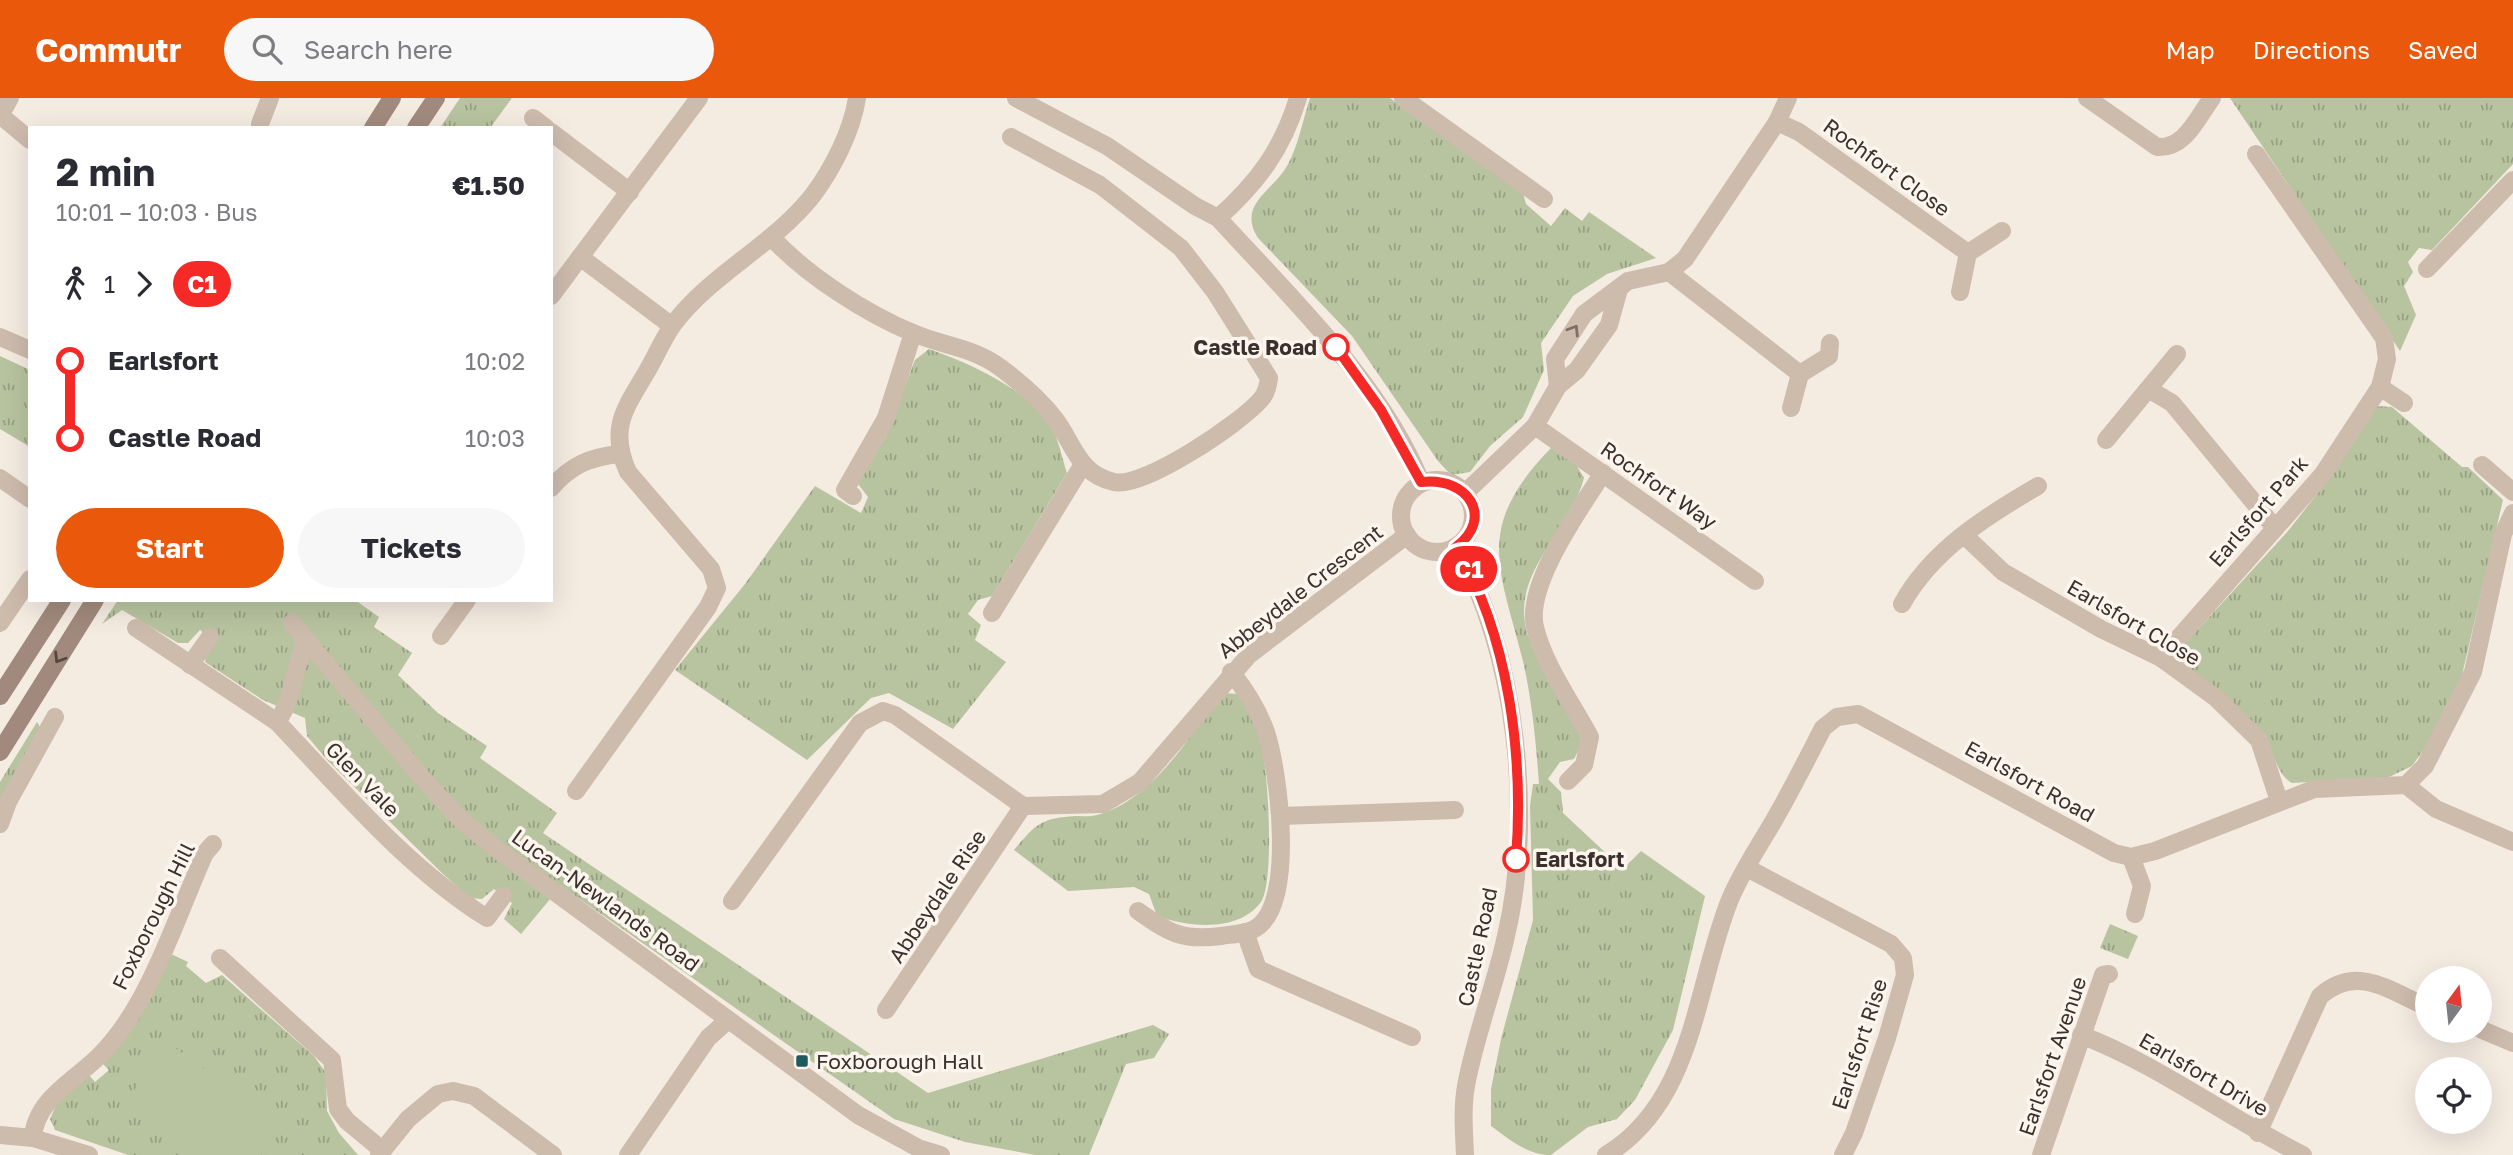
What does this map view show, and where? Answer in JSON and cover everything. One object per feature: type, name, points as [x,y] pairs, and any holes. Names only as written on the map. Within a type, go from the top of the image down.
[{"type":"main road","points":[[374,126],[392,98]]},
{"type":"main road","points":[[417,126],[436,98]]},
{"type":"main road","points":[[0,696],[61,602]]},
{"type":"main road","points":[[0,752],[94,602]]},
{"type":"street","points":[[10,98],[1,116],[28,138]]},
{"type":"street","points":[[260,124],[270,98]]},
{"type":"street","points":[[553,293],[699,98]]},
{"type":"street","points":[[576,791],[708,607],[717,588],[711,569],[628,472],[620,454],[622,413],[672,326],[739,262],[773,239],[813,195],[835,161],[857,98]]},
{"type":"street","points":[[1016,98],[1107,146],[1218,218],[1336,347],[1381,410],[1421,482]]},
{"type":"street","points":[[1218,218],[1278,152],[1298,98]]},
{"type":"street","points":[[1403,98],[1544,198]]},
{"type":"street","points":[[1558,386],[1555,359],[1584,314],[1628,281],[1669,272],[1685,259],[1777,122],[1788,98]]},
{"type":"street","points":[[2087,98],[2157,147],[2169,148],[2182,140],[2212,98]]},
{"type":"street","name":"Rochfort Close","points":[[1777,122],[1799,132],[1968,253]]},
{"type":"street","points":[[553,134],[630,192]]},
{"type":"street","points":[[773,239],[824,282],[913,333],[965,348],[1002,368],[1032,393],[1054,417],[1082,466],[1110,481],[1139,481],[1236,422],[1261,400],[1269,378],[1215,292],[1181,248],[1138,211],[1100,185],[1010,137]]},
{"type":"street","name":"Earlsfort Park","points":[[2161,659],[2323,474],[2380,387],[2387,359],[2384,338],[2256,154]]},
{"type":"street","points":[[2427,269],[2513,180]]},
{"type":"street","points":[[1959,292],[1968,253],[2002,232]]},
{"type":"street","points":[[580,257],[672,326]]},
{"type":"street","points":[[1669,272],[1800,374]]},
{"type":"street","points":[[1465,493],[1535,426],[1558,386],[1577,370],[1609,325],[1619,289]]},
{"type":"street","points":[[853,496],[845,490],[886,418],[913,333]]},
{"type":"street","points":[[0,337],[28,350]]},
{"type":"street","points":[[1791,408],[1800,374],[1829,356],[1830,343]]},
{"type":"street","points":[[2105,440],[2150,390],[2177,354]]},
{"type":"street","points":[[2380,387],[2404,403]]},
{"type":"street","points":[[2150,390],[2172,403],[2275,528]]},
{"type":"street","name":"Rochfort Way","points":[[1535,426],[1755,581]]},
{"type":"street","points":[[553,486],[567,470],[591,458],[620,454]]},
{"type":"street","points":[[2483,465],[2513,492]]},
{"type":"street","points":[[992,613],[1082,466]]},
{"type":"street","points":[[1568,781],[1584,765],[1590,737],[1541,644],[1534,625],[1535,600],[1542,577],[1603,473]]},
{"type":"street","points":[[0,478],[28,498]]},
{"type":"street","points":[[1421,482],[1449,482],[1465,493],[1471,502],[1473,523],[1469,533],[1456,547],[1433,552],[1423,549],[1407,535],[1401,513],[1410,492],[1421,482]]},
{"type":"street","points":[[1902,604],[1917,576],[1964,535],[2038,486]]},
{"type":"street","points":[[2406,785],[2425,766],[2473,672],[2503,534],[2513,513]]},
{"type":"street","name":"Abbeydale Crescent","points":[[1023,806],[1103,804],[1140,782],[1231,672],[1249,655],[1407,535]]},
{"type":"street","name":"Earlsfort Close","points":[[1964,535],[2003,572],[2101,629],[2161,659],[2216,698],[2259,740],[2279,801]]},
{"type":"street","name":"Castle Road","points":[[1456,547],[1472,575],[1502,671],[1517,781],[1518,833],[1509,921],[1466,1086],[1465,1155]]},
{"type":"street","points":[[0,623],[28,582]]},
{"type":"street","points":[[441,636],[466,602]]},
{"type":"street","name":"Lucan-Newlands Road","points":[[292,623],[460,819],[728,1020],[884,1132],[941,1155]]},
{"type":"street","name":"Glen Vale","points":[[136,628],[277,722],[394,844],[487,918],[503,896]]},
{"type":"street","points":[[190,665],[210,637]]},
{"type":"street","points":[[277,722],[296,681],[297,660],[306,641]]},
{"type":"street","points":[[1138,911],[1162,928],[1187,939],[1245,932],[1261,924],[1275,894],[1281,816],[1266,733],[1255,708],[1231,672]]},
{"type":"street","points":[[732,901],[860,723],[883,711],[895,715],[1023,806]]},
{"type":"street","name":"Earlsfort Road","points":[[1606,1155],[1629,1141],[1662,1100],[1696,1023],[1711,955],[1730,900],[1823,727],[1836,717],[1858,714],[2114,853],[2131,857]]},
{"type":"street","points":[[0,824],[8,802],[55,717]]},
{"type":"street","points":[[2135,914],[2142,886],[2131,857],[2155,851],[2314,789],[2406,785],[2436,809],[2513,842]]},
{"type":"street","name":"Abbeydale Rise","points":[[886,1010],[1023,806]]},
{"type":"street","points":[[1281,816],[1455,810]]},
{"type":"street","name":"Foxborough Hill","points":[[33,1138],[34,1124],[47,1102],[104,1052],[134,1008],[165,949],[205,853],[213,844]]},
{"type":"street","name":"Earlsfort Rise","points":[[1746,868],[1891,944],[1903,958],[1905,975],[1887,1038],[1854,1133],[1843,1155]]},
{"type":"street","points":[[1245,932],[1258,969],[1412,1037]]},
{"type":"street","points":[[220,958],[332,1060],[338,1109],[347,1121],[381,1152],[408,1119],[438,1094],[453,1091],[474,1096],[553,1155]]},
{"type":"street","name":"Earlsfort Avenue","points":[[2041,1155],[2103,975],[2109,974]]},
{"type":"street","points":[[2258,1133],[2320,996],[2333,984],[2347,979],[2363,980],[2415,1002]]},
{"type":"street","points":[[628,1155],[708,1038],[728,1020]]},
{"type":"street","points":[[2492,1034],[2513,1043]]},
{"type":"street","name":"Earlsfort Drive","points":[[2081,1035],[2112,1046],[2258,1133],[2303,1155]]},
{"type":"street","points":[[0,1135],[33,1138],[89,1155]]},
{"type":"green space","points":[[460,98],[512,98],[491,126],[441,126]]},
{"type":"green space","points":[[1310,98],[1390,98],[1523,193],[1526,204],[1551,226],[1565,208],[1582,221],[1589,212],[1656,258],[1607,274],[1573,296],[1541,343],[1544,370],[1523,417],[1490,446],[1470,472],[1451,475],[1438,461],[1352,336],[1258,238],[1253,226],[1254,207],[1287,166]]},
{"type":"green space","points":[[2230,98],[2513,98],[2513,164],[2432,250],[2419,248],[2408,262],[2413,272],[2404,286],[2416,315],[2400,351]]},
{"type":"green space","points":[[929,349],[979,370],[1027,400],[1054,432],[1067,473],[992,596],[978,600],[968,614],[981,625],[975,640],[1006,662],[953,729],[889,693],[871,698],[807,760],[675,670],[745,584],[815,486],[861,513],[868,497],[858,484],[886,436],[915,360]]},
{"type":"green space","points":[[0,356],[28,369],[28,446],[0,429]]},
{"type":"green space","points":[[2379,406],[2392,407],[2462,467],[2468,467],[2503,500],[2462,675],[2425,748],[2412,766],[2389,777],[2292,783],[2283,775],[2256,727],[2183,663],[2181,648],[2288,531],[2332,475],[2373,409]]},
{"type":"green space","points":[[1551,448],[1577,466],[1584,478],[1566,518],[1533,573],[1526,593],[1524,613],[1528,636],[1580,735],[1581,745],[1574,759],[1560,762],[1548,779],[1561,792],[1563,813],[1623,869],[1641,851],[1705,896],[1673,1030],[1635,1100],[1617,1119],[1588,1127],[1551,1155],[1526,1149],[1491,1126],[1491,1089],[1501,1039],[1533,920],[1530,806],[1533,784],[1539,784],[1529,691],[1506,599],[1499,548],[1502,525],[1511,501],[1527,476]]},
{"type":"green space","points":[[117,602],[358,602],[379,617],[374,627],[412,653],[398,675],[438,713],[487,746],[480,758],[557,813],[543,833],[928,1093],[1153,1025],[1169,1034],[1154,1058],[1126,1064],[1089,1155],[1035,1155],[965,1142],[894,1119],[561,886],[521,934],[504,919],[512,903],[494,889],[482,899],[470,898],[443,874],[328,761],[307,736],[305,718],[263,700],[205,662],[207,646],[212,639],[200,630],[188,643],[178,643],[122,610],[102,624]]},
{"type":"green space","points":[[1221,693],[1240,694],[1257,731],[1264,756],[1269,824],[1268,872],[1261,902],[1251,912],[1239,919],[1212,925],[1169,920],[1157,916],[1149,894],[1134,887],[1068,891],[1014,850],[1040,824],[1055,818],[1097,815],[1117,808],[1135,796],[1168,765]]},
{"type":"green space","points":[[37,722],[43,732],[0,813],[0,782]]},
{"type":"green space","points":[[2110,924],[2138,936],[2128,959],[2100,948]]},
{"type":"green space","points":[[169,953],[188,962],[186,966],[206,983],[222,975],[314,1056],[326,1073],[327,1111],[339,1133],[358,1155],[128,1155],[55,1130],[50,1119],[57,1103],[89,1075],[95,1082],[109,1070],[102,1063]]},
{"type":"green space","points":[[168,1043],[283,1125],[261,1155],[203,1155],[127,1100]]},
{"type":"bus line","name":"C1","points":[[1336,347],[1381,410],[1421,482],[1449,482],[1458,486],[1471,502],[1473,523],[1463,542],[1456,547],[1472,575],[1502,671],[1517,781],[1516,859]]},
{"type":"place","name":"Castle Road","points":[[1336,347]]},
{"type":"place","name":"Earlsfort","points":[[1516,859]]},
{"type":"place","name":"Foxborough Hall","points":[[802,1061]]}]
